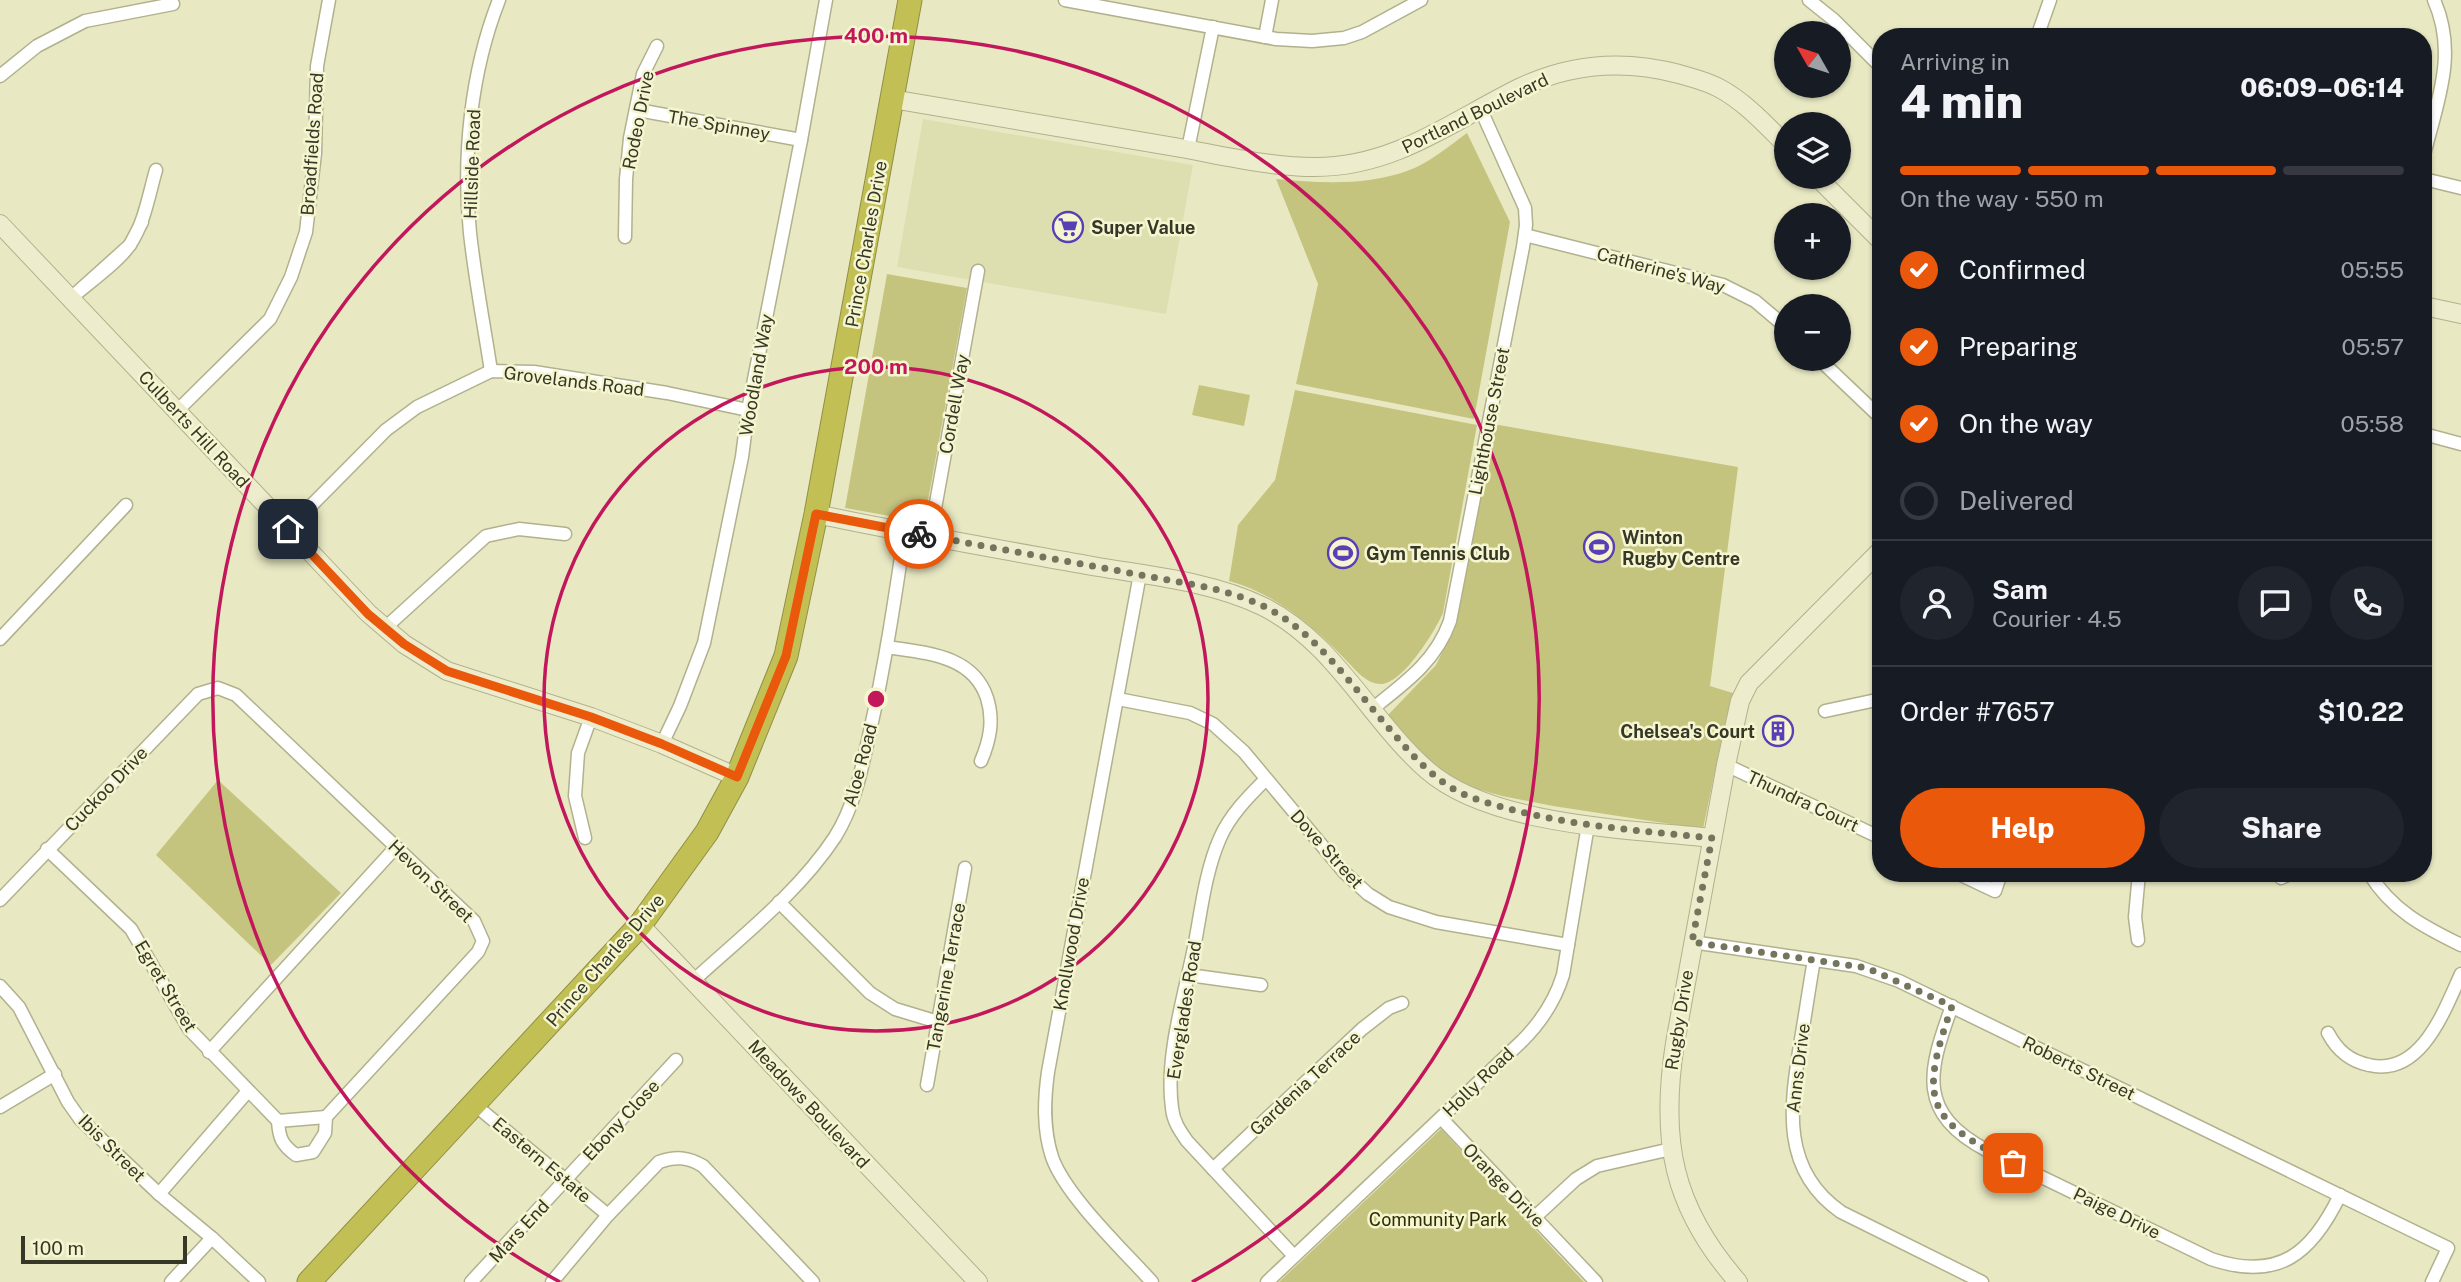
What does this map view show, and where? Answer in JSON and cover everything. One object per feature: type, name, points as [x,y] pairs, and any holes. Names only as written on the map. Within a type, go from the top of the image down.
[{"type":"highway","name":"Prince Charles Drive","points":[[309,1282],[640,925],[706,831],[737,777],[786,656],[816,514],[910,0]]},
{"type":"street","name":"Broadfields Road","points":[[177,411],[270,319],[291,277],[306,232],[315,153],[317,66],[329,0]]},
{"type":"street","name":"Hillside Road","points":[[491,371],[470,232],[468,171],[474,94],[490,23],[499,0]]},
{"type":"street","name":"Woodland Way","points":[[662,744],[704,643],[742,457],[748,410],[801,140],[825,0]]},
{"type":"street","points":[[1065,0],[1265,37],[1312,41],[1344,38],[1381,23],[1422,0]]},
{"type":"street","points":[[1148,15],[1151,0]]},
{"type":"street","points":[[1265,37],[1272,0]]},
{"type":"street","points":[[1809,0],[1834,20],[1872,58]]},
{"type":"street","points":[[2039,28],[2050,0]]},
{"type":"street","points":[[2432,121],[2446,61],[2445,32],[2434,0]]},
{"type":"street","points":[[0,76],[37,46],[85,22],[173,4]]},
{"type":"street","points":[[1188,149],[1213,26]]},
{"type":"street","name":"Rodeo Drive","points":[[625,237],[629,152],[643,74],[657,46]]},
{"type":"street","name":"Portland Boulevard","points":[[892,99],[1284,165],[1334,166],[1371,159],[1413,146],[1517,89],[1563,71],[1611,64],[1670,72],[1717,87],[1747,109],[1774,134]]},
{"type":"street","name":"The Spinney","points":[[638,110],[801,140]]},
{"type":"street","name":"Lighthouse Street","points":[[1372,709],[1424,666],[1438,648],[1450,621],[1525,235],[1526,216],[1522,200],[1481,110]]},
{"type":"street","points":[[71,298],[130,245],[142,222],[156,170]]},
{"type":"street","points":[[2432,180],[2461,188]]},
{"type":"street","points":[[1829,189],[1872,232]]},
{"type":"street","name":"Culberts Hill Road","points":[[0,224],[288,529],[404,644],[447,671],[591,717],[737,777]]},
{"type":"street","name":"Catherine's Way","points":[[1525,235],[1723,285],[1755,300],[1774,317]]},
{"type":"street","name":"Cordell Way","points":[[930,536],[978,271]]},
{"type":"street","points":[[2432,308],[2461,314]]},
{"type":"street","name":"Grovelands Road","points":[[288,529],[386,430],[417,407],[491,371],[547,374],[667,393],[748,410]]},
{"type":"street","points":[[1832,371],[1872,409]]},
{"type":"street","points":[[2432,436],[2461,444]]},
{"type":"street","points":[[0,639],[126,505]]},
{"type":"street","points":[[816,514],[1140,574],[1225,592],[1252,601],[1276,613],[1319,648],[1421,764],[1452,788],[1493,805],[1588,825],[1712,838]]},
{"type":"street","points":[[385,628],[486,536],[519,529],[565,534]]},
{"type":"street","name":"Aloe Road","points":[[693,981],[779,902],[828,846],[852,803],[887,647],[905,531]]},
{"type":"street","name":"Rugby Drive","points":[[1738,1282],[1721,1262],[1693,1219],[1683,1195],[1671,1149],[1668,1117],[1670,1079],[1692,942],[1741,701],[1749,684],[1872,559]]},
{"type":"street","name":"Knollwood Drive","points":[[1140,574],[1048,1072],[1044,1117],[1052,1158],[1062,1177],[1082,1204],[1152,1282]]},
{"type":"street","points":[[887,647],[938,655],[966,667],[978,678],[989,704],[991,724],[981,761]]},
{"type":"street","name":"Hevon Street","points":[[218,688],[236,695],[474,921],[483,942],[478,952],[326,1116],[325,1133],[313,1152],[296,1155],[281,1142],[278,1121]]},
{"type":"street","name":"Cuckoo Drive","points":[[0,900],[198,694],[218,688]]},
{"type":"street","name":"Dove Street","points":[[1118,699],[1176,710],[1206,719],[1234,742],[1344,872],[1368,894],[1389,907],[1436,922],[1568,945]]},
{"type":"street","points":[[1825,711],[1872,701]]},
{"type":"street","points":[[585,838],[575,796],[578,753],[591,717]]},
{"type":"street","name":"Thundra Court","points":[[1726,765],[1872,834]]},
{"type":"street","name":"Everglades Road","points":[[1266,779],[1232,816],[1216,847],[1172,1063],[1171,1107],[1182,1134],[1294,1256]]},
{"type":"street","name":"Holly Road","points":[[1267,1282],[1522,1041],[1544,1016],[1559,985],[1588,825]]},
{"type":"street","points":[[209,1052],[396,847]]},
{"type":"street","name":"Egret Street","points":[[47,849],[131,929],[190,1029],[209,1052],[278,1121]]},
{"type":"street","name":"Tangerine Terrace","points":[[927,1085],[965,868]]},
{"type":"street","points":[[1976,882],[1995,891],[1998,882]]},
{"type":"street","points":[[2138,882],[2135,917],[2138,940]]},
{"type":"street","points":[[2375,882],[2400,910],[2461,945]]},
{"type":"street","points":[[779,902],[870,993],[909,1015],[938,1022]]},
{"type":"street","name":"Meadows Boulevard","points":[[640,925],[978,1282]]},
{"type":"street","name":"Roberts Street","points":[[1692,942],[1867,968],[1952,1006],[2448,1248],[2432,1282]]},
{"type":"street","name":"Anns Drive","points":[[1814,960],[1791,1105],[1794,1143],[1804,1167],[1823,1196],[1841,1212],[1982,1282]]},
{"type":"street","points":[[2328,1033],[2340,1052],[2364,1064],[2384,1067],[2405,1061],[2428,1038],[2461,974]]},
{"type":"street","points":[[1189,975],[1261,985]]},
{"type":"street","name":"Ibis Street","points":[[0,986],[19,1007],[80,1119],[258,1282]]},
{"type":"street","name":"Gardenia Terrace","points":[[1213,1169],[1362,1029],[1389,1008],[1402,1003]]},
{"type":"street","name":"Paige Drive","points":[[1952,1006],[1934,1065],[1933,1086],[1938,1104],[1946,1120],[1958,1132],[2000,1157],[2223,1265],[2251,1272],[2280,1267],[2305,1251],[2325,1225],[2340,1195]]},
{"type":"street","name":"Ebony Close","points":[[566,1180],[676,1060]]},
{"type":"street","points":[[0,1107],[55,1074]]},
{"type":"street","points":[[159,1194],[248,1091]]},
{"type":"street","name":"Eastern Estate","points":[[475,1105],[608,1215]]},
{"type":"street","points":[[278,1121],[326,1116]]},
{"type":"street","name":"Orange Drive","points":[[1441,1118],[1596,1282]]},
{"type":"street","points":[[1535,1217],[1576,1179],[1598,1166],[1671,1149]]},
{"type":"street","points":[[552,1282],[608,1215],[659,1162],[682,1157],[703,1166],[810,1281]]},
{"type":"street","name":"Mars End","points":[[471,1282],[566,1180]]},
{"type":"street","points":[[171,1282],[212,1238]]},
{"type":"shaded area","points":[[923,119],[1193,165],[1166,314],[897,267]]},
{"type":"green space","points":[[1467,133],[1510,222],[1474,419],[1296,384],[1318,284],[1276,179],[1342,182],[1391,176],[1423,164]]},
{"type":"green space","points":[[887,274],[967,288],[924,522],[845,508]]},
{"type":"green space","points":[[1199,385],[1250,395],[1244,426],[1192,415]]},
{"type":"green space","name":"Gym Tennis Club","points":[[1295,390],[1477,425],[1443,613],[1426,643],[1409,665],[1400,675],[1382,684],[1371,682],[1360,675],[1318,633],[1291,611],[1262,594],[1229,581],[1238,525],[1275,480]]},
{"type":"green space","name":"Winton Rugby Centre","points":[[1493,424],[1738,467],[1710,686],[1736,694],[1721,742],[1703,829],[1553,806],[1462,785],[1428,760],[1388,715],[1436,665],[1455,626]]},
{"type":"green space","points":[[218,780],[341,893],[271,965],[156,855]]},
{"type":"green space","name":"Community Park","points":[[1441,1129],[1584,1282],[1279,1282]]},
{"type":"way so far","points":[[919,534],[1206,587],[1252,601],[1276,613],[1300,631],[1336,666],[1427,770],[1465,795],[1536,816],[1588,825],[1712,838],[1692,942],[1856,965],[1899,981],[1952,1006],[1934,1065],[1933,1086],[1938,1104],[1946,1120],[1966,1139],[2013,1163]]},
{"type":"place","name":"Super Value","points":[[1068,227]]},
{"type":"place","name":"Winton Rugby Centre","points":[[1599,547]]},
{"type":"place","name":"Gym Tennis Club","points":[[1343,553]]},
{"type":"place","name":"Chelsea's Court","points":[[1778,731]]},
{"type":"route","points":[[288,529],[368,614],[404,644],[447,671],[591,717],[737,777],[786,656],[816,514],[919,534]]}]
